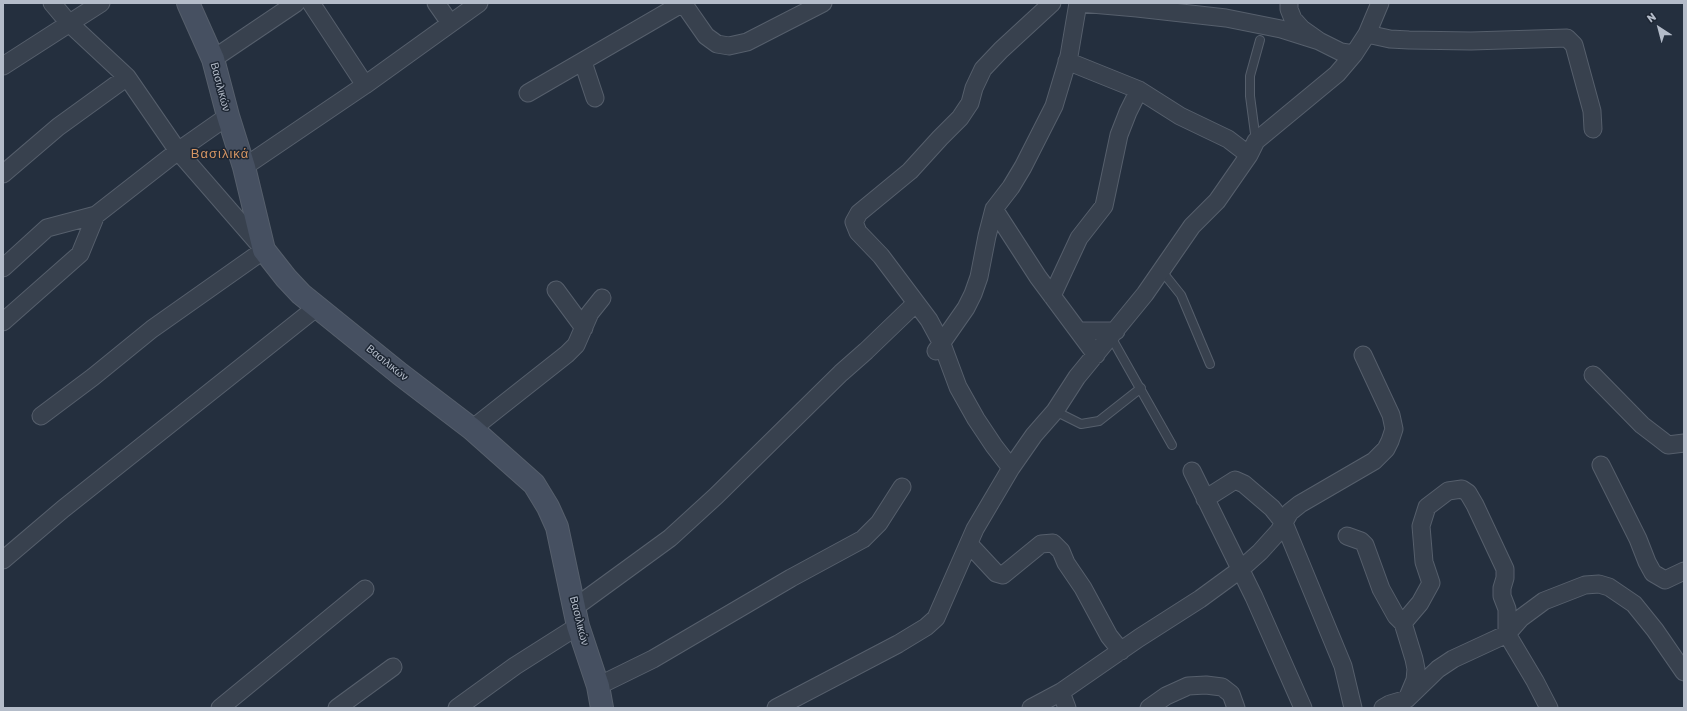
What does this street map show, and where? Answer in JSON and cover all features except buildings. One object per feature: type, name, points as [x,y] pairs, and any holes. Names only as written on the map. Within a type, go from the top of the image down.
[{"type":"street","points":[[41,416],[93,377],[152,329],[264,250],[178,151],[127,77],[68,22],[52,3]]},
{"type":"street","points":[[3,66],[68,22],[100,3]]},
{"type":"street","name":"Βασιλικών","points":[[188,3],[213,59],[228,116],[244,167],[264,250],[286,278],[316,307],[400,374],[472,428],[534,484],[548,507],[557,527],[576,617],[598,686],[602,708]]},
{"type":"street","points":[[213,59],[296,3]]},
{"type":"street","points":[[311,3],[365,85]]},
{"type":"street","points":[[436,3],[450,23]]},
{"type":"street","points":[[244,167],[365,85],[479,3]]},
{"type":"street","points":[[528,93],[683,3],[706,36],[717,44],[729,46],[747,42],[823,3]]},
{"type":"street","points":[[1011,468],[994,446],[964,398],[939,348],[929,320],[881,256],[858,232],[854,222],[859,213],[910,171],[960,118],[970,103],[974,88],[983,69],[1000,50],[1052,3]]},
{"type":"street","points":[[939,348],[966,308],[973,294],[979,277],[994,209],[1011,187],[1054,106],[1067,61],[1079,3],[1131,7],[1226,18],[1281,29],[1319,41]]},
{"type":"street","points":[[1289,3],[1289,9],[1293,19],[1302,29],[1319,41],[1341,52],[1354,54]]},
{"type":"street","points":[[776,708],[898,644],[926,627],[936,618],[975,529],[1011,468],[1034,435],[1055,411],[1077,377],[1113,334],[1192,226],[1217,201],[1252,148],[1337,74],[1354,54],[1367,34],[1380,3]]},
{"type":"street","points":[[1367,34],[1390,39],[1409,40],[1471,41],[1567,38],[1574,45],[1592,111],[1593,129]]},
{"type":"street","points":[[1067,61],[1096,71],[1139,90],[1180,116],[1228,139],[1252,148]]},
{"type":"street","points":[[583,62],[595,98]]},
{"type":"street","points":[[3,174],[58,128],[127,77]]},
{"type":"street","points":[[1052,296],[1079,238],[1104,206],[1119,135],[1139,90]]},
{"type":"street","points":[[3,268],[46,228],[96,215],[178,151],[228,116]]},
{"type":"street","points":[[994,209],[1064,314],[1079,331],[1096,355]]},
{"type":"street","points":[[3,322],[80,254],[96,215]]},
{"type":"street","points":[[556,290],[584,328]]},
{"type":"street","points":[[472,428],[567,354],[576,345],[590,314],[602,298]]},
{"type":"street","points":[[457,708],[515,666],[670,538],[716,496],[841,373],[916,303]]},
{"type":"street","points":[[3,560],[63,509],[316,307]]},
{"type":"street","points":[[1079,331],[1113,334]]},
{"type":"street","points":[[1031,708],[1061,692],[1200,599],[1241,569],[1260,552],[1279,531],[1290,512],[1300,504],[1374,461],[1386,449],[1394,428],[1391,415],[1363,355]]},
{"type":"street","points":[[1593,375],[1642,425],[1668,445],[1684,443]]},
{"type":"street","points":[[1601,465],[1638,539],[1653,573],[1665,580],[1684,571]]},
{"type":"street","points":[[1192,471],[1241,569],[1303,708]]},
{"type":"street","points":[[1205,499],[1235,480],[1244,484],[1272,508],[1284,523],[1343,666],[1353,708]]},
{"type":"street","points":[[598,686],[653,659],[791,578],[863,539],[879,524],[902,487]]},
{"type":"street","points":[[1403,623],[1420,603],[1431,583],[1424,562],[1421,526],[1427,507],[1448,491],[1462,489],[1468,493],[1475,505],[1505,569],[1502,596],[1507,609],[1507,634],[1549,708]]},
{"type":"street","points":[[1347,536],[1361,541],[1365,545],[1381,589],[1396,616],[1403,623],[1416,669],[1415,680],[1407,699]]},
{"type":"street","points":[[969,544],[996,573],[1003,575],[1041,544],[1053,543],[1061,551],[1066,563],[1086,593],[1109,636],[1121,651]]},
{"type":"street","points":[[1383,708],[1390,704],[1407,699],[1438,669],[1453,659],[1507,634],[1520,618],[1544,601],[1585,584],[1599,584],[1609,587],[1634,604],[1655,630],[1684,672]]},
{"type":"street","points":[[220,708],[365,589]]},
{"type":"street","points":[[337,708],[392,667]]},
{"type":"street","points":[[1149,708],[1166,696],[1188,686],[1206,685],[1222,687],[1231,694],[1236,708]]},
{"type":"street","points":[[1061,692],[1067,708]]},
{"type":"lane","points":[[1252,148],[1250,76],[1260,40]]},
{"type":"lane","points":[[1161,270],[1181,295],[1210,364]]},
{"type":"lane","points":[[1113,334],[1172,445]]},
{"type":"lane","points":[[1055,411],[1081,424],[1099,421],[1141,388]]},
{"type":"district","name":"Βασιλικά","points":[[220,154]]}]
